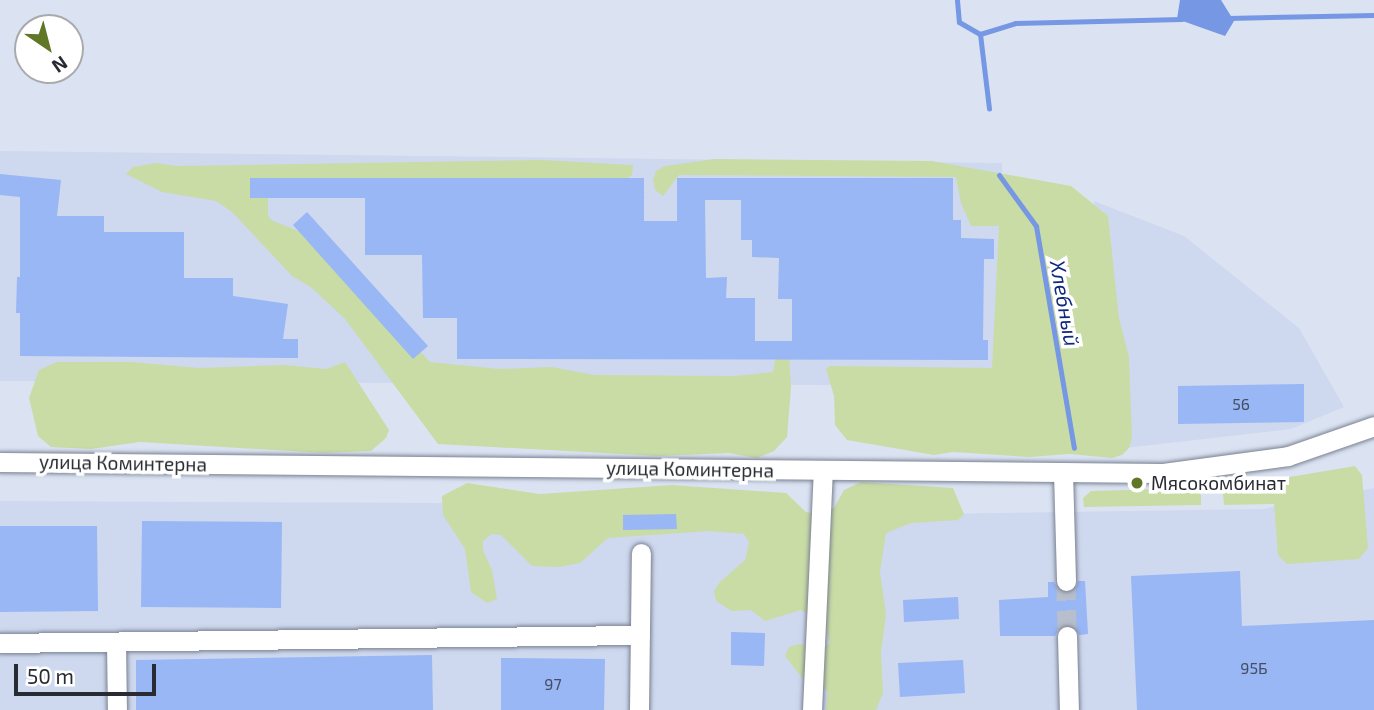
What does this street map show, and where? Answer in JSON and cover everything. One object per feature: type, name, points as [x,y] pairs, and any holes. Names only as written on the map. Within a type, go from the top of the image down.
[{"type":"street","name":"улица Коминтерна","points":[[0,462],[1163,473],[1288,456],[1374,426]]},
{"type":"street","points":[[812,710],[822,471]]},
{"type":"street","points":[[1063,472],[1066,581]]},
{"type":"street","points":[[639,710],[641,553]]},
{"type":"street","points":[[0,643],[640,635]]},
{"type":"street","points":[[1067,636],[1069,710]]},
{"type":"street","points":[[116,642],[117,710]]},
{"type":"shaded area","points":[[0,151],[1002,163],[1002,386],[0,381]]},
{"type":"shaded area","points":[[1094,201],[1184,236],[1299,328],[1344,407],[1291,429],[1116,449]]},
{"type":"shaded area","points":[[1374,488],[1374,710],[0,710],[0,501],[438,503],[859,515],[1263,509]]},
{"type":"green space","points":[[715,159],[932,161],[1071,186],[1108,216],[1119,318],[1129,357],[1132,439],[1129,448],[1122,455],[1112,458],[1070,454],[1029,457],[953,452],[934,455],[847,440],[835,425],[834,396],[826,369],[830,366],[992,368],[999,226],[971,226],[961,203],[956,177],[679,175],[663,196],[655,190],[653,180],[656,171],[665,166]]},
{"type":"green space","points":[[542,160],[633,165],[632,175],[620,183],[268,187],[268,216],[273,221],[311,236],[430,362],[499,369],[551,367],[595,375],[735,376],[773,372],[776,354],[789,353],[791,388],[787,437],[774,451],[757,458],[729,453],[658,456],[438,444],[345,319],[312,288],[292,276],[232,212],[216,201],[162,192],[126,174],[133,167],[156,163],[177,166]]},
{"type":"green space","points":[[57,362],[131,362],[199,368],[285,365],[326,369],[345,362],[389,430],[386,438],[371,451],[323,453],[140,442],[91,449],[51,447],[38,436],[29,398],[39,370]]},
{"type":"green space","points":[[1355,466],[1362,475],[1368,548],[1359,559],[1287,564],[1278,555],[1274,504],[1224,505],[1223,494],[1229,487]]},
{"type":"green space","points":[[861,482],[953,488],[964,514],[958,520],[911,523],[886,533],[880,572],[886,614],[881,653],[883,693],[876,710],[826,710],[828,691],[803,679],[785,656],[789,647],[799,644],[822,647],[830,643],[825,625],[801,610],[765,621],[751,610],[732,611],[716,601],[714,591],[720,582],[745,560],[749,542],[744,534],[709,531],[608,538],[580,563],[559,567],[532,566],[501,535],[492,534],[483,541],[483,550],[492,570],[497,599],[487,603],[471,592],[465,549],[443,515],[442,496],[467,483],[540,494],[672,485],[786,493],[806,512],[816,514],[834,508],[844,490]]},
{"type":"green space","points":[[1196,488],[1201,495],[1201,505],[1084,507],[1083,498],[1091,491]]},
{"type":"water","points":[[1180,0],[1221,0],[1234,21],[1225,36],[1177,19]]},
{"type":"building","points":[[0,174],[61,180],[57,216],[104,216],[104,232],[184,232],[184,278],[233,278],[233,296],[288,304],[283,339],[298,339],[298,358],[20,356],[20,313],[16,313],[17,277],[20,277],[20,197],[0,195]]},
{"type":"building","points":[[250,178],[644,178],[644,221],[677,221],[677,178],[953,178],[953,220],[961,220],[961,238],[994,239],[994,259],[984,259],[983,340],[988,340],[988,360],[457,359],[457,318],[423,318],[422,255],[365,255],[365,198],[250,198]],"holes":[[[705,200],[741,200],[741,240],[752,240],[752,257],[779,258],[778,299],[792,299],[792,341],[755,341],[755,298],[726,298],[727,277],[706,278]]]},
{"type":"building","points":[[307,212],[428,346],[413,359],[293,225]]},
{"type":"building","points":[[1304,384],[1304,422],[1178,424],[1178,386]]},
{"type":"building","points":[[676,514],[677,529],[623,530],[623,515]]},
{"type":"building","points":[[142,521],[282,522],[281,608],[141,607]]},
{"type":"building","points":[[0,526],[97,526],[98,611],[0,612]]},
{"type":"building","points":[[1240,571],[1242,626],[1374,620],[1374,710],[1137,710],[1131,576]]},
{"type":"building","points":[[1078,581],[1085,581],[1088,634],[1079,635],[1073,626],[1067,624],[1060,626],[1055,636],[1000,636],[999,600],[1048,597],[1048,582],[1054,582],[1060,591],[1067,593],[1076,587]]},
{"type":"building","points":[[958,597],[959,619],[904,622],[903,600]]},
{"type":"building","points":[[731,632],[765,633],[764,666],[731,665]]},
{"type":"building","points":[[432,655],[433,710],[136,710],[136,660]]},
{"type":"building","points":[[501,658],[605,659],[604,710],[501,710]]},
{"type":"building","points":[[963,660],[965,693],[900,697],[898,663]]},
{"type":"waterway","name":"Хлебный","points":[[957,0],[959,22],[980,34],[989,108]]},
{"type":"waterway","points":[[1227,18],[1374,15]]},
{"type":"waterway","points":[[980,34],[1015,23],[1182,19]]},
{"type":"waterway","name":"Хлебный","points":[[999,175],[1036,226],[1074,448]]},
{"type":"tunnel","points":[[1066,581],[1067,636]]},
{"type":"place","name":"Мясокомбинат","points":[[1137,483]]}]
